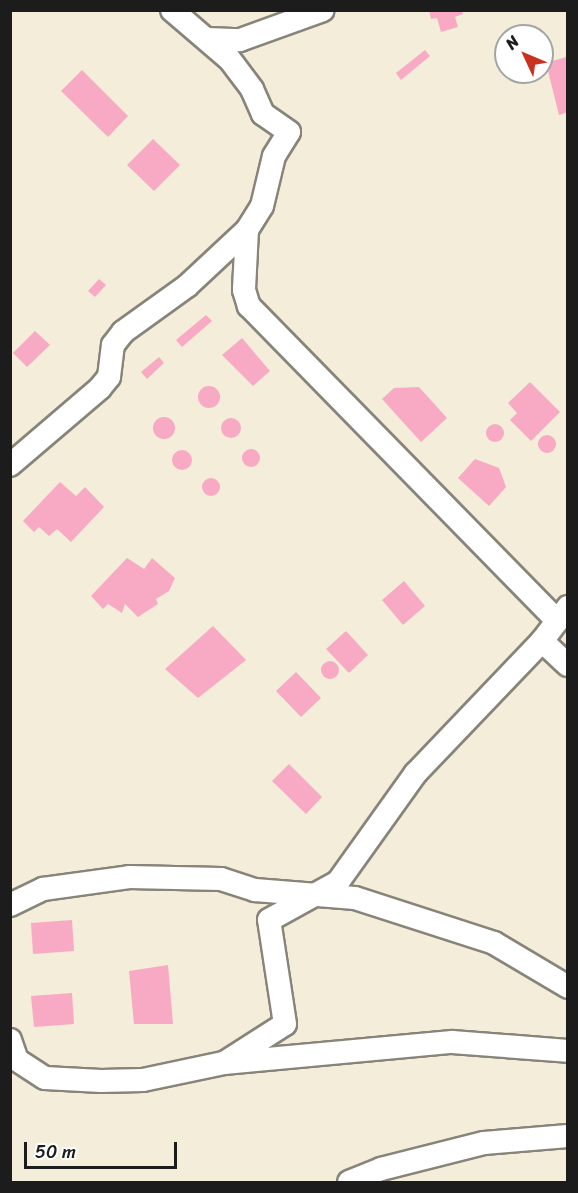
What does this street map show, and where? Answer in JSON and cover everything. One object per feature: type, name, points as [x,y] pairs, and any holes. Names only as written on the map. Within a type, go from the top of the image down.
[{"type":"street","points":[[10,465],[100,388],[109,377],[109,357],[123,332],[187,286],[247,230],[262,206],[274,156],[289,132],[263,114],[241,73],[207,39],[172,10]]},
{"type":"street","points":[[207,39],[240,40],[323,10]]},
{"type":"street","points":[[224,1063],[285,1024],[269,920],[316,897],[338,882],[415,774],[542,641],[562,613],[249,306],[244,290],[247,230]]},
{"type":"street","points":[[542,641],[567,665]]},
{"type":"street","points":[[10,905],[43,889],[129,877],[221,879],[255,890],[316,897],[355,898],[451,927],[526,959],[567,987]]},
{"type":"street","points":[[10,1040],[16,1060],[45,1078],[143,1080],[224,1063],[452,1042],[563,1049]]},
{"type":"street","points":[[349,1182],[381,1169],[484,1143],[567,1136]]},
{"type":"street","points":[[375,1182],[484,1143]]},
{"type":"building","points":[[429,10],[462,10],[463,14],[455,17],[458,27],[441,32],[437,18],[431,19]]},
{"type":"building","points":[[425,50],[430,56],[401,80],[396,73]]},
{"type":"building","points":[[566,57],[568,112],[559,115],[551,84],[554,84],[554,61]]},
{"type":"building","points":[[82,70],[128,116],[108,137],[61,91]]},
{"type":"building","points":[[153,139],[180,165],[154,191],[127,165]]},
{"type":"building","points":[[99,279],[106,285],[95,297],[88,291]]},
{"type":"building","points":[[206,315],[212,321],[182,347],[176,340]]},
{"type":"building","points":[[35,331],[50,345],[27,367],[13,353]]},
{"type":"building","points":[[242,338],[270,371],[253,386],[222,355]]},
{"type":"building","points":[[159,357],[164,363],[147,379],[141,372]]},
{"type":"building","points":[[530,382],[560,412],[531,441],[510,420],[517,413],[508,403]]},
{"type":"building","points":[[209,386],[217,389],[220,397],[217,405],[209,408],[201,405],[198,397],[201,389]]},
{"type":"building","points":[[419,387],[447,418],[421,442],[382,399],[394,388]]},
{"type":"building","points":[[164,417],[174,424],[175,428],[168,438],[164,439],[154,432],[153,428],[160,418]]},
{"type":"building","points":[[231,418],[238,421],[241,428],[238,435],[231,438],[224,435],[221,428],[224,421]]},
{"type":"building","points":[[495,424],[501,427],[504,433],[501,439],[495,442],[489,439],[486,433],[489,427]]},
{"type":"building","points":[[547,435],[553,438],[556,444],[553,450],[547,453],[541,450],[538,444],[541,438]]},
{"type":"building","points":[[247,449],[255,449],[260,454],[258,465],[247,467],[242,462],[242,454]]},
{"type":"building","points":[[182,450],[189,453],[192,460],[189,467],[182,470],[175,467],[172,460],[175,453]]},
{"type":"building","points":[[475,459],[499,468],[506,487],[489,506],[458,478]]},
{"type":"building","points":[[211,478],[217,481],[220,487],[217,493],[211,496],[205,493],[202,487],[205,481]]},
{"type":"building","points":[[60,482],[76,496],[85,487],[104,507],[71,542],[57,529],[49,536],[39,527],[34,532],[23,521]]},
{"type":"building","points":[[127,558],[144,569],[152,558],[175,578],[169,591],[156,599],[158,604],[138,617],[125,604],[122,613],[108,604],[103,609],[91,596]]},
{"type":"building","points":[[404,581],[425,606],[403,625],[382,600]]},
{"type":"building","points":[[213,626],[246,660],[198,698],[165,669]]},
{"type":"building","points":[[346,631],[368,655],[349,673],[326,649]]},
{"type":"building","points":[[330,661],[336,664],[339,670],[336,676],[330,679],[324,676],[321,670],[324,664]]},
{"type":"building","points":[[296,672],[321,698],[301,717],[276,691]]},
{"type":"building","points":[[289,764],[322,797],[306,814],[272,781]]},
{"type":"building","points":[[72,920],[74,951],[33,954],[31,923]]},
{"type":"building","points":[[168,965],[173,1024],[134,1024],[129,971]]},
{"type":"building","points":[[72,993],[74,1024],[34,1027],[31,996]]}]
